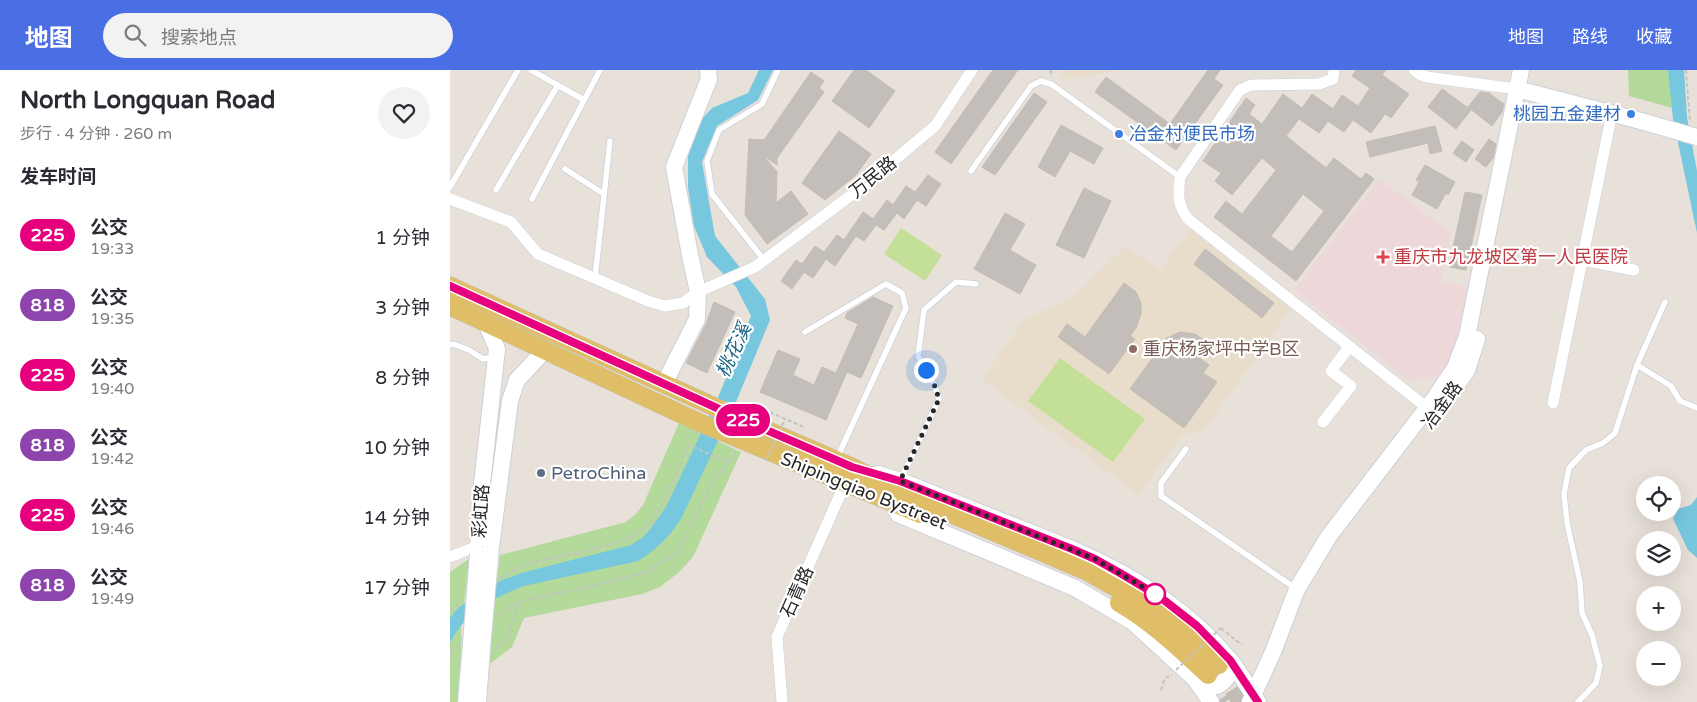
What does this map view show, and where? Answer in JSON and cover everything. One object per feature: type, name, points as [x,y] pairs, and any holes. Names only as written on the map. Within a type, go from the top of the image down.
[{"type":"main road","points":[[664,384],[697,319],[701,291],[690,255],[674,167],[709,80],[708,70]]},
{"type":"main road","name":"冶金路","points":[[1256,700],[1297,589],[1330,536],[1467,370],[1477,338],[1522,90],[1521,70]]},
{"type":"main road","name":"冶金路","points":[[1522,90],[1532,70]]},
{"type":"main road","points":[[1522,90],[1641,122],[1694,131]]},
{"type":"main road","name":"Shipingqiao Bystreet","points":[[450,286],[741,419],[844,463],[907,495],[1086,571],[1143,603],[1188,635],[1213,670]]},
{"type":"main road","name":"Shipingqiao Bystreet","points":[[450,306],[696,421],[734,442],[820,472],[1080,580],[1135,612],[1178,647],[1213,670]]},
{"type":"main road","name":"彩虹路","points":[[466,702],[482,549],[480,502],[497,349],[486,323]]},
{"type":"main road","name":"彩虹路","points":[[482,549],[497,500],[510,401],[517,380],[545,350]]},
{"type":"main road","points":[[496,365],[506,365],[514,369],[517,380]]},
{"type":"main road","name":"冶金路","points":[[1256,700],[1306,591],[1338,539],[1431,412]]},
{"type":"main road","points":[[844,463],[900,481],[1095,559],[1141,585],[1197,626],[1213,670],[1211,702]]},
{"type":"main road","points":[[820,472],[843,488],[867,501],[1075,588],[1213,670],[1256,700]]},
{"type":"main road","points":[[480,502],[485,506],[490,506],[497,500]]},
{"type":"main road","name":"彩虹路","points":[[471,642],[481,658],[478,702]]},
{"type":"street","name":"万民路","points":[[450,199],[511,222],[538,254],[665,306],[683,303],[701,291],[760,264],[866,184],[935,126],[972,70]]},
{"type":"street","points":[[1334,70],[1333,79],[1320,84],[1251,85],[1240,90],[1180,177],[1178,193],[1181,209],[1188,219],[1431,412]]},
{"type":"street","points":[[1414,70],[1427,77],[1522,90]]},
{"type":"street","points":[[1552,403],[1612,113]]},
{"type":"street","points":[[1582,260],[1634,270]]},
{"type":"street","points":[[1323,422],[1351,386],[1331,371],[1349,347]]},
{"type":"street","name":"石青路","points":[[782,702],[777,637],[843,488]]},
{"type":"street","points":[[450,557],[482,549]]},
{"type":"lane","points":[[450,187],[518,70]]},
{"type":"lane","points":[[531,70],[584,100]]},
{"type":"lane","points":[[543,77],[548,70]]},
{"type":"lane","points":[[532,199],[600,70]]},
{"type":"lane","points":[[760,264],[712,194],[707,161],[719,130],[762,104],[778,70]]},
{"type":"lane","points":[[971,171],[1032,86],[1041,81],[1051,84],[1180,177]]},
{"type":"lane","points":[[496,190],[558,85]]},
{"type":"lane","points":[[594,278],[610,142]]},
{"type":"lane","points":[[566,169],[604,194]]},
{"type":"lane","points":[[900,481],[939,399],[934,384],[918,356],[924,310],[956,282],[976,284]]},
{"type":"lane","points":[[805,332],[886,284],[902,293],[906,308],[844,463]]},
{"type":"lane","points":[[1578,702],[1596,683],[1600,666],[1592,635],[1582,613],[1580,582],[1567,523],[1564,494],[1569,468],[1586,450],[1603,443],[1615,433],[1637,365],[1665,302]]},
{"type":"lane","points":[[450,345],[469,350],[482,359],[496,365]]},
{"type":"lane","points":[[1637,365],[1671,386],[1680,401],[1697,408]]},
{"type":"lane","points":[[1186,449],[1161,483],[1161,496],[1297,589]]},
{"type":"path","points":[[1686,70],[1694,131]]},
{"type":"path","points":[[758,408],[806,428]]},
{"type":"path","points":[[766,461],[785,419]]},
{"type":"path","points":[[493,620],[520,601],[593,586],[647,572],[676,554],[712,484],[728,463],[734,442]]},
{"type":"path","points":[[499,579],[529,564],[617,542],[638,534],[650,523],[657,513],[689,445],[728,463]]},
{"type":"path","points":[[450,610],[468,597]]},
{"type":"path","points":[[481,658],[505,642],[520,601]]},
{"type":"path","points":[[1161,690],[1165,678],[1171,675],[1221,628],[1242,645]]},
{"type":"path","points":[[450,656],[451,650],[471,642]]},
{"type":"shaded area","points":[[1061,70],[1126,70],[1061,79]]},
{"type":"shaded area","name":"重庆市九龙坡区第一人民医院","points":[[1380,179],[1451,233],[1441,281],[1473,289],[1463,332],[1442,376],[1408,380],[1294,290]]},
{"type":"shaded area","name":"重庆杨家坪中学B区","points":[[1190,229],[1291,309],[1204,430],[1183,435],[1138,495],[982,379],[1025,319],[1073,297],[1126,246],[1160,270]]},
{"type":"green space","points":[[1628,70],[1671,70],[1672,108],[1629,96]]},
{"type":"green space","points":[[901,228],[942,255],[925,281],[884,254]]},
{"type":"green space","points":[[1060,358],[1145,419],[1113,462],[1028,401]]},
{"type":"green space","points":[[679,423],[741,452],[693,557],[678,573],[660,587],[642,594],[524,618],[512,647],[487,666],[500,555],[626,522],[643,505]]},
{"type":"green space","points":[[469,559],[464,604],[450,618],[450,572]]},
{"type":"green space","points":[[461,623],[462,673],[459,702],[450,702],[450,643]]},
{"type":"water","points":[[759,70],[773,70],[758,100],[717,126],[702,162],[715,236],[765,299],[770,320],[736,402],[682,517],[663,542],[638,561],[524,586],[481,607],[464,622],[450,643],[450,618],[456,610],[473,597],[502,580],[525,572],[631,545],[643,537],[666,507],[719,395],[751,316],[736,287],[707,257],[694,226],[688,188],[688,156],[700,121],[712,108],[748,93]]},
{"type":"water","points":[[1668,70],[1684,70],[1687,117],[1697,171],[1697,233],[1673,119]]},
{"type":"water","points":[[1697,497],[1697,558],[1688,550],[1681,536],[1681,531],[1679,531],[1674,521],[1681,521],[1681,508],[1691,505]]},
{"type":"building","points":[[854,70],[866,70],[895,91],[869,128],[832,101]]},
{"type":"building","points":[[993,70],[1018,70],[951,164],[935,152]]},
{"type":"building","points":[[1208,70],[1220,70],[1214,79],[1223,85],[1176,150],[1095,92],[1106,77],[1170,124]]},
{"type":"building","points":[[1356,70],[1386,70],[1382,75],[1409,94],[1391,118],[1385,114],[1371,133],[1353,120],[1344,132],[1328,121],[1319,133],[1299,119],[1286,136],[1326,168],[1334,158],[1361,179],[1366,173],[1374,179],[1296,281],[1214,217],[1226,201],[1242,214],[1276,170],[1262,158],[1232,195],[1215,181],[1221,173],[1203,161],[1246,98],[1255,105],[1249,114],[1262,124],[1283,94],[1302,108],[1312,94],[1333,109],[1342,95],[1358,106],[1370,88],[1352,76]],"holes":[[[1303,194],[1324,211],[1292,252],[1271,236]]]},
{"type":"building","points":[[811,72],[824,81],[819,88],[824,92],[777,158],[777,165],[763,155],[777,172],[776,203],[791,191],[808,214],[767,244],[745,215],[749,139],[764,140]]},
{"type":"building","points":[[1442,89],[1471,110],[1456,129],[1428,107]]},
{"type":"building","points":[[1480,92],[1489,93],[1504,104],[1502,112],[1492,126],[1468,107]]},
{"type":"building","points":[[1034,93],[1047,102],[995,175],[982,167]]},
{"type":"building","points":[[1061,125],[1103,148],[1094,164],[1070,151],[1055,177],[1038,167]]},
{"type":"building","points":[[1435,126],[1442,151],[1430,154],[1428,143],[1370,157],[1366,142]]},
{"type":"building","points":[[839,131],[871,154],[856,175],[825,200],[802,183]]},
{"type":"building","points":[[1489,139],[1496,144],[1493,158],[1486,167],[1475,159]]},
{"type":"building","points":[[1462,141],[1474,150],[1466,162],[1453,153]]},
{"type":"building","points":[[1425,165],[1455,182],[1437,209],[1412,195],[1419,182],[1416,180]]},
{"type":"building","points":[[928,175],[941,184],[926,206],[917,200],[904,219],[897,213],[884,230],[876,225],[864,241],[856,236],[835,266],[826,259],[813,278],[804,272],[792,289],[781,281],[796,260],[802,264],[815,246],[824,252],[837,235],[844,240],[863,212],[873,219],[887,200],[893,205],[906,186],[915,192]]},
{"type":"building","points":[[1084,188],[1111,201],[1084,258],[1056,245]]},
{"type":"building","points":[[1465,192],[1482,195],[1466,270],[1449,267]]},
{"type":"building","points":[[1005,213],[1025,224],[1010,250],[1036,265],[1020,294],[974,269]]},
{"type":"building","points":[[1205,249],[1274,303],[1262,318],[1194,264]]},
{"type":"building","points":[[1124,283],[1136,292],[1141,303],[1141,314],[1136,328],[1130,336],[1135,339],[1109,374],[1058,337],[1067,324],[1085,337]]},
{"type":"building","points":[[873,297],[893,306],[861,378],[847,372],[826,420],[760,392],[778,350],[800,359],[793,375],[814,385],[822,367],[836,373],[858,324],[845,318],[847,313]]},
{"type":"building","points":[[714,302],[735,312],[707,373],[686,363],[706,324]]},
{"type":"building","points":[[1180,332],[1195,334],[1208,343],[1198,357],[1209,365],[1203,373],[1217,382],[1184,428],[1130,389],[1167,338]]},
{"type":"tunnel","points":[[1219,666],[1241,702]]},
{"type":"tunnel","points":[[1208,675],[1225,702]]},
{"type":"bus line","name":"225","points":[[450,286],[741,419],[852,467],[900,481],[1095,559],[1160,597],[1197,626],[1230,660],[1258,702]]},
{"type":"place","name":"桃园五金建材","points":[[1631,114]]},
{"type":"place","name":"冶金村便民市场","points":[[1119,134]]},
{"type":"place","name":"重庆市九龙坡区第一人民医院","points":[[1383,257]]},
{"type":"place","name":"重庆杨家坪中学B区","points":[[1133,349]]},
{"type":"place","name":"PetroChina","points":[[541,473]]},
{"type":"route","points":[[926,370],[934,384],[939,399],[900,481],[1095,559],[1155,594]]},
{"type":"water label","name":"桃花溪","points":[[733,350]]}]
